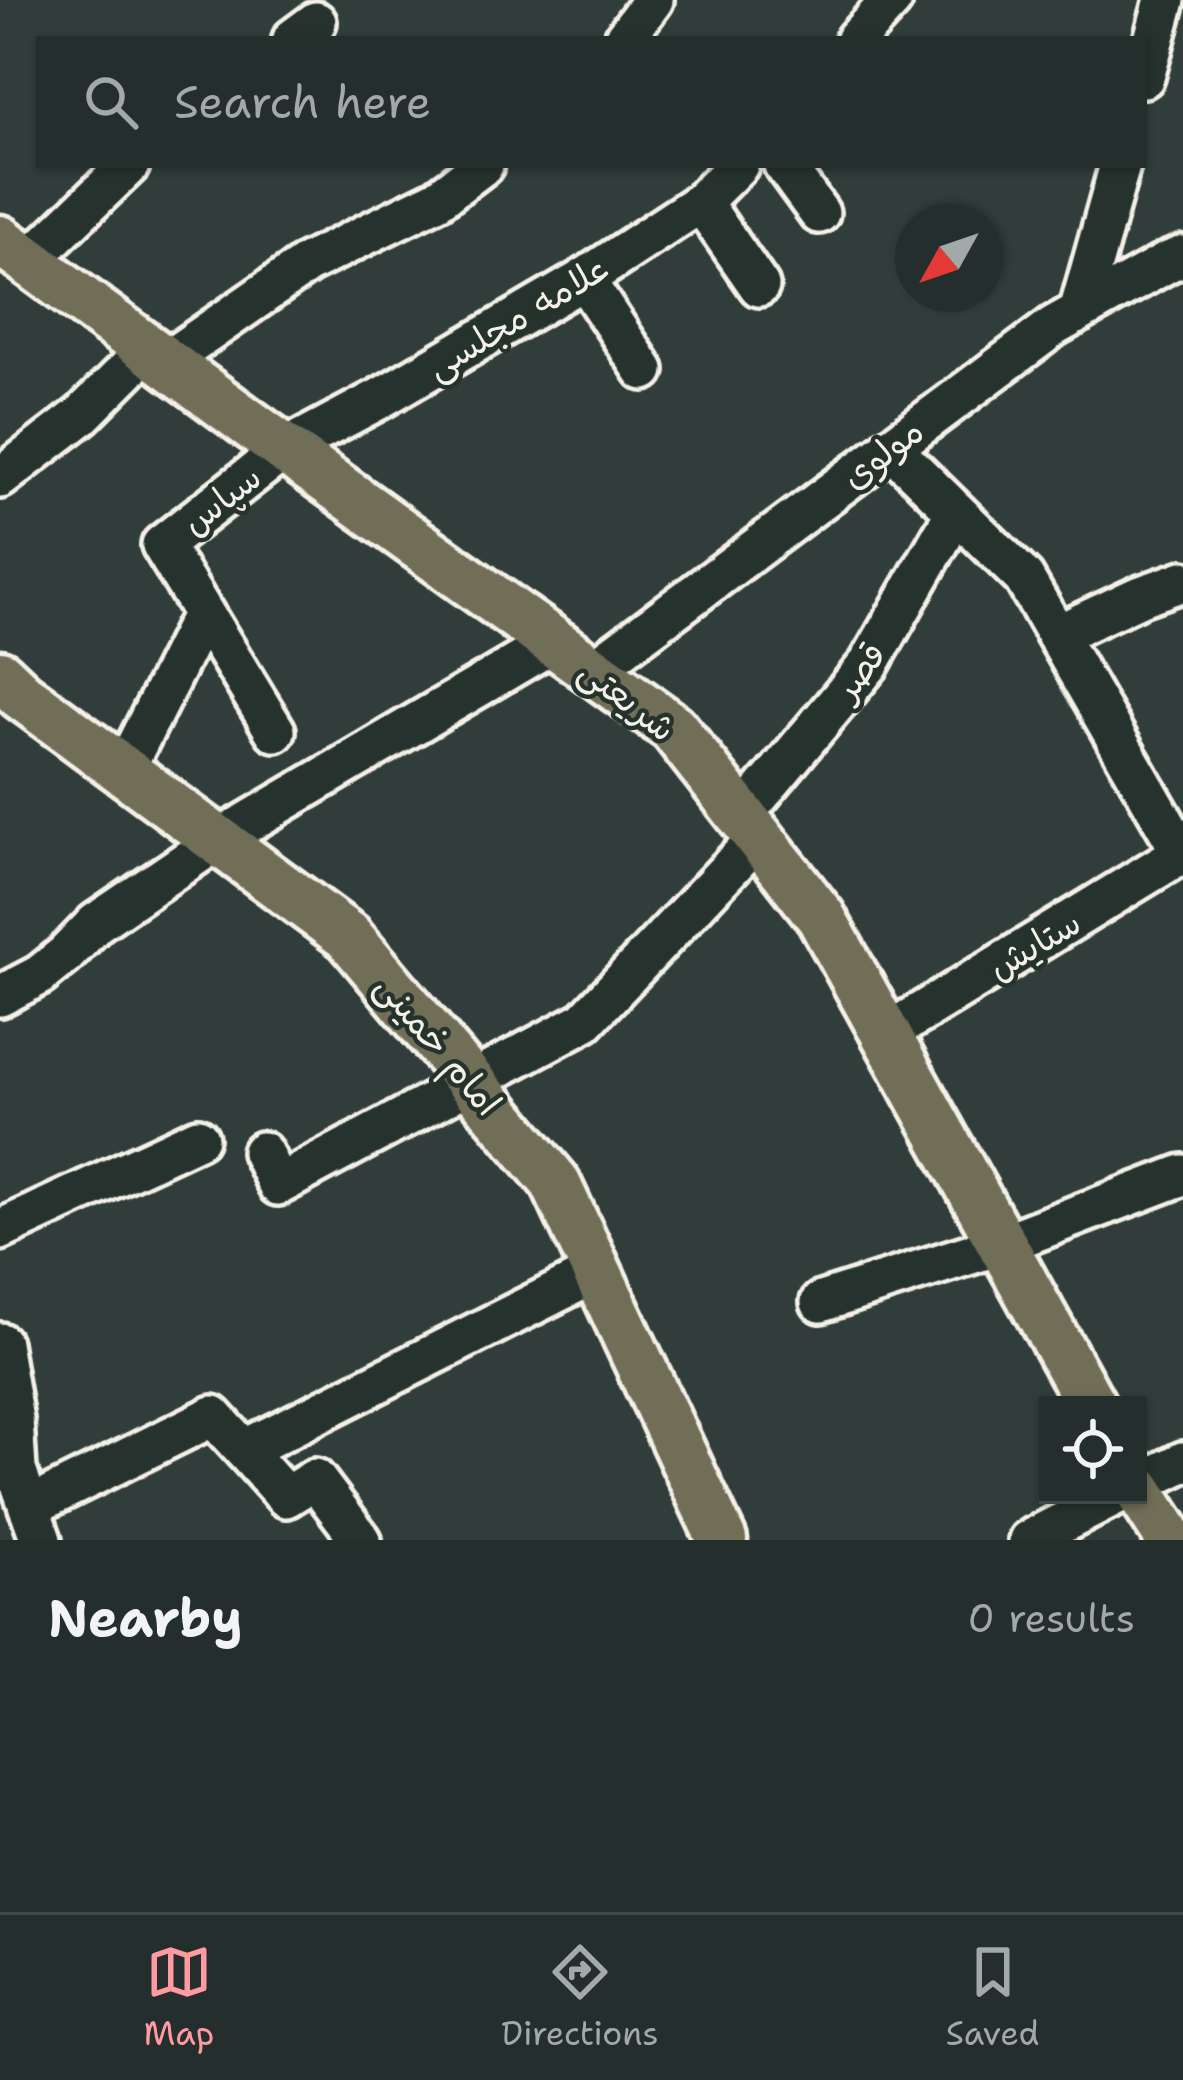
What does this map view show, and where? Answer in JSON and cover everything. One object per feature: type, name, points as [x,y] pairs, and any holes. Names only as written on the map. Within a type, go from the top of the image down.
[{"type":"main road","name":"شریعتی","points":[[14,250],[673,728],[821,917],[1086,1396]]},
{"type":"main road","name":"امام خمینی","points":[[0,675],[349,937],[555,1182],[722,1540]]},
{"type":"main road","points":[[1147,1500],[1172,1540]]},
{"type":"street","points":[[626,36],[653,0]]},
{"type":"street","points":[[859,36],[892,0]]},
{"type":"street","points":[[1147,66],[1166,0]]},
{"type":"street","points":[[14,250],[125,168]]},
{"type":"street","points":[[0,478],[158,354],[308,263],[438,199],[479,168]]},
{"type":"street","name":"علامه مجلسی","points":[[285,449],[584,279],[701,202],[736,168]]},
{"type":"street","points":[[786,168],[819,213]]},
{"type":"street","points":[[1079,312],[1119,168]]},
{"type":"street","points":[[701,202],[759,286]]},
{"type":"street","name":"مولوی","points":[[0,996],[40,975],[96,922],[218,840],[574,656],[890,447],[1054,326],[1183,256]]},
{"type":"street","points":[[584,279],[644,370]]},
{"type":"street","points":[[890,447],[1024,578],[1182,853]]},
{"type":"street","name":"سپاس","points":[[275,731],[162,545],[285,449]]},
{"type":"street","name":"قصر","points":[[262,1152],[278,1185],[585,1021],[751,826],[869,664],[956,512]]},
{"type":"street","points":[[1057,635],[1183,581]]},
{"type":"street","points":[[124,770],[203,613]]},
{"type":"street","name":"ستایش","points":[[886,1034],[1182,853]]},
{"type":"street","points":[[0,1230],[198,1138]]},
{"type":"street","points":[[821,1302],[1002,1244],[1183,1175]]},
{"type":"street","points":[[244,1450],[597,1272]]},
{"type":"street","points":[[0,1343],[16,1470],[35,1524],[213,1416],[286,1497],[315,1479],[361,1540]]},
{"type":"street","points":[[1147,1481],[1183,1462]]},
{"type":"street","points":[[1029,1540],[1099,1504]]}]
